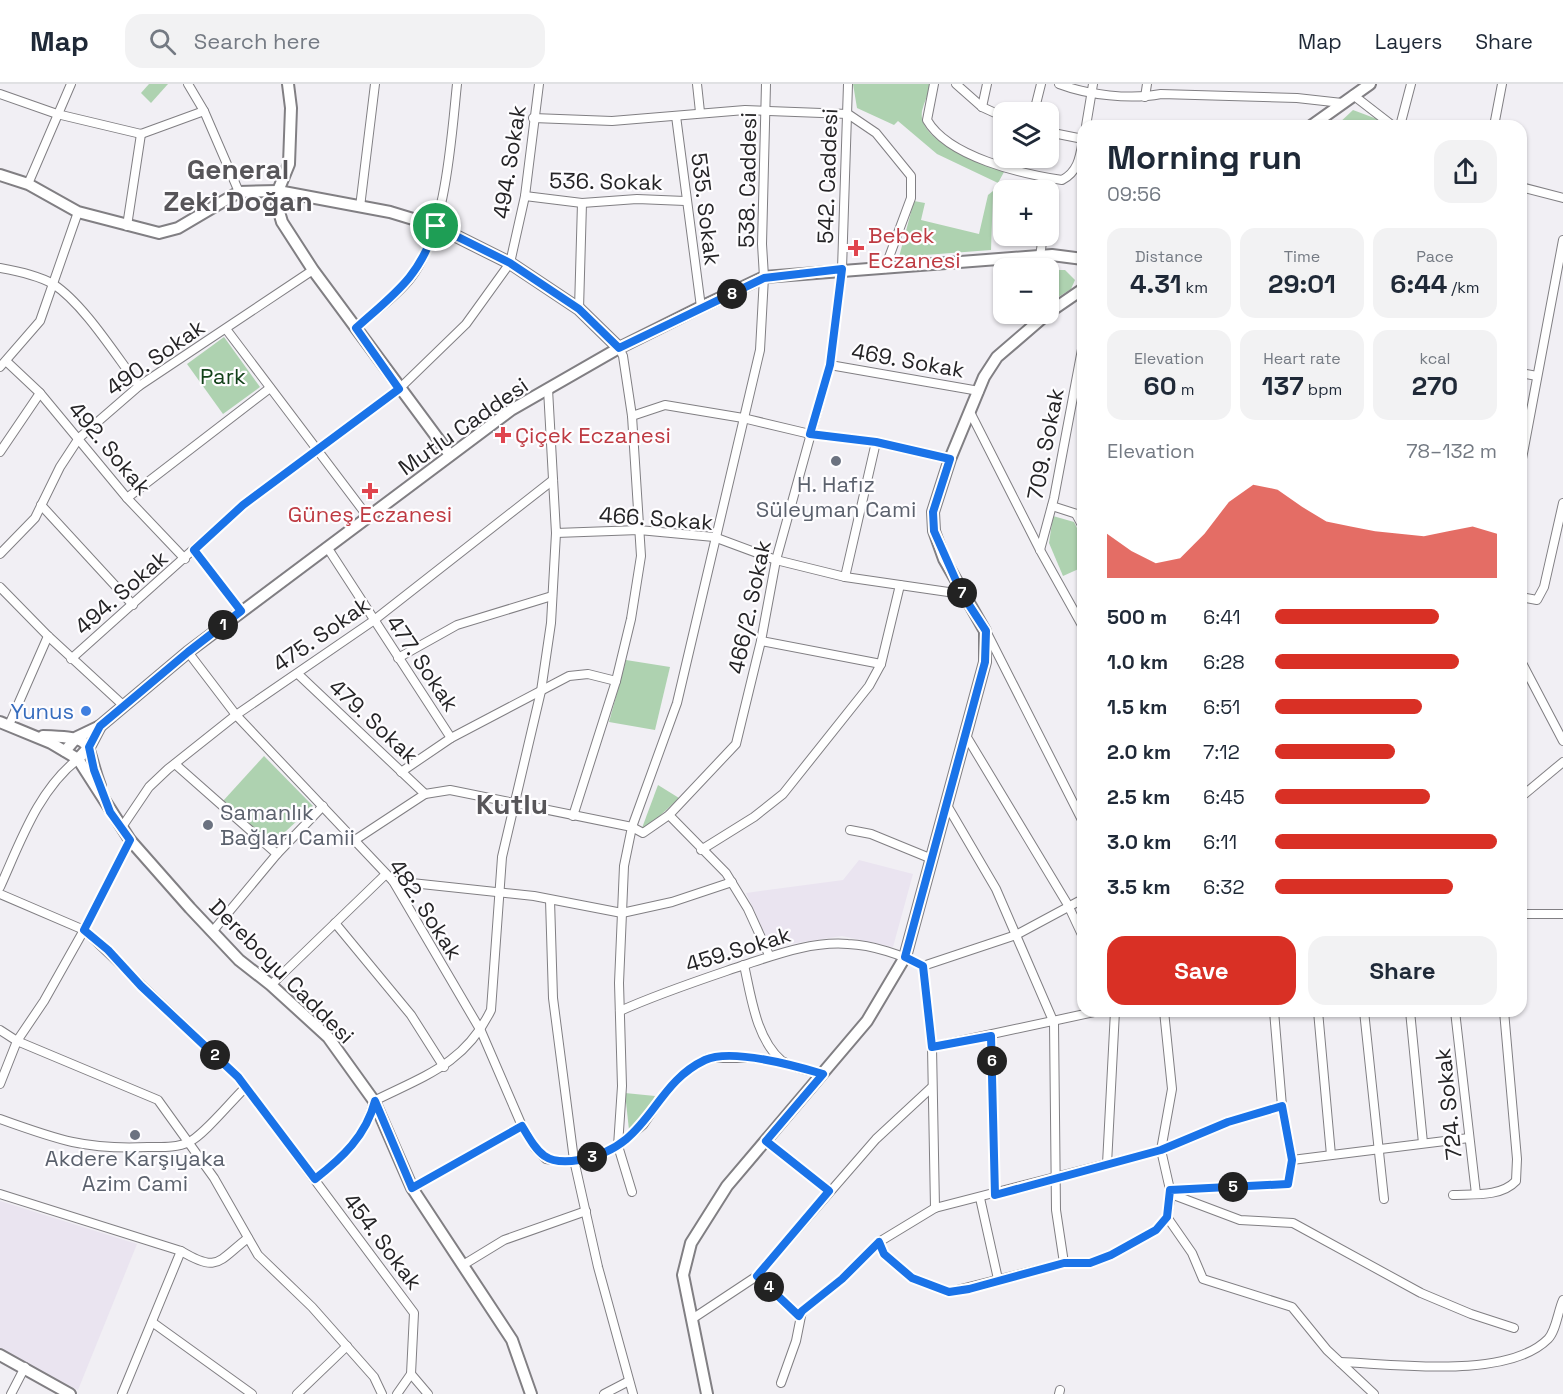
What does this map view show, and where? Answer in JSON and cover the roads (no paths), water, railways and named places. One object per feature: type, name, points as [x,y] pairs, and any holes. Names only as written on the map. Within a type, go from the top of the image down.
[{"type":"street","points":[[28,184],[71,84]]},
{"type":"street","points":[[188,84],[204,111],[239,192]]},
{"type":"street","points":[[288,84],[291,108],[289,164],[278,191],[277,205],[282,222],[313,270],[450,455]]},
{"type":"street","points":[[360,207],[375,84]]},
{"type":"street","points":[[356,328],[409,280],[427,254],[436,226],[457,84]]},
{"type":"street","name":"494. Sokak","points":[[71,659],[243,505],[399,389],[466,324],[510,263],[525,196],[539,84]]},
{"type":"street","points":[[697,84],[700,112]]},
{"type":"street","name":"538. Caddesi","points":[[618,1146],[622,1086],[620,1011],[624,866],[632,827],[677,703],[714,537],[760,350],[764,278],[762,244],[766,84]]},
{"type":"street","name":"542. Caddesi","points":[[842,269],[848,84]]},
{"type":"street","points":[[934,84],[927,120],[943,139],[994,164],[1051,179],[1062,180],[1070,176],[1077,166]]},
{"type":"street","points":[[956,84],[982,107],[993,112]]},
{"type":"street","points":[[982,107],[987,84]]},
{"type":"street","points":[[1036,102],[1041,84]]},
{"type":"street","points":[[1059,84],[1145,97],[1161,94],[1342,103]]},
{"type":"street","points":[[1145,97],[1148,84]]},
{"type":"street","points":[[1327,120],[1342,103],[1370,84]]},
{"type":"street","points":[[1402,120],[1411,84]]},
{"type":"street","points":[[1495,120],[1502,84]]},
{"type":"street","points":[[1087,120],[1093,88]]},
{"type":"street","points":[[0,94],[57,114],[141,134],[204,111]]},
{"type":"street","points":[[1353,95],[1385,120]]},
{"type":"street","points":[[533,118],[612,122],[700,112],[766,111],[848,114],[876,133],[911,176],[911,198],[885,268]]},
{"type":"street","name":"535. Sokak","points":[[676,116],[701,307]]},
{"type":"street","points":[[127,226],[141,134]]},
{"type":"street","points":[[1059,134],[1077,138]]},
{"type":"street","points":[[0,175],[28,184],[78,212],[127,226],[159,232],[178,228],[239,192],[278,191],[360,207],[436,226],[510,263],[579,309],[619,348],[623,357],[632,416],[641,556],[631,619],[616,681],[573,816]]},
{"type":"street","points":[[1527,189],[1563,198]]},
{"type":"street","name":"536. Sokak","points":[[525,196],[582,203],[637,199],[686,201]]},
{"type":"street","points":[[579,309],[582,203]]},
{"type":"street","points":[[3,364],[40,321],[78,212]]},
{"type":"street","points":[[1527,431],[1563,240]]},
{"type":"street","points":[[1040,256],[1042,246]]},
{"type":"street","name":"Mutlu Caddesi","points":[[78,759],[89,747],[100,726],[241,611],[511,410],[619,348],[764,278],[842,269],[885,268],[1040,256],[1077,259]]},
{"type":"street","points":[[0,268],[20,271],[53,284],[87,317],[139,386]]},
{"type":"street","name":"466/2. Sokak","points":[[632,827],[643,833],[669,815],[736,744],[761,641],[776,560],[830,365],[842,269]]},
{"type":"street","name":"490. Sokak","points":[[0,554],[35,518],[60,467],[79,438],[139,386],[313,270]]},
{"type":"street","points":[[1059,305],[1077,293]]},
{"type":"street","points":[[1036,324],[998,357],[984,377],[950,459],[933,512],[934,531],[962,594],[986,631],[1077,810]]},
{"type":"street","points":[[226,329],[369,517]]},
{"type":"street","name":"492. Sokak","points":[[3,364],[40,393],[127,498],[185,559]]},
{"type":"street","name":"469. Sokak","points":[[830,365],[979,391]]},
{"type":"street","points":[[1527,374],[1537,376]]},
{"type":"street","name":"709. Sokak","points":[[1040,550],[1052,506],[1077,375]]},
{"type":"street","points":[[127,498],[270,388]]},
{"type":"street","points":[[315,1179],[336,1163],[355,1142],[369,1123],[375,1101],[444,1066],[461,1053],[481,1031],[491,1010],[502,857],[541,691],[552,596],[556,532],[548,389]]},
{"type":"street","points":[[0,452],[40,393]]},
{"type":"street","points":[[632,416],[665,405],[743,418],[810,434],[876,442],[950,459]]},
{"type":"street","points":[[970,414],[1077,616]]},
{"type":"street","points":[[845,577],[876,442]]},
{"type":"street","name":"475. Sokak","points":[[122,827],[149,787],[175,764],[236,715],[373,621],[553,480]]},
{"type":"street","points":[[1527,598],[1537,600],[1544,587],[1563,503]]},
{"type":"street","points":[[41,505],[133,605]]},
{"type":"street","points":[[1052,506],[1077,514]]},
{"type":"street","name":"466. Sokak","points":[[556,532],[639,530],[714,537],[776,560],[845,577],[962,594]]},
{"type":"street","name":"477. Sokak","points":[[327,547],[451,738]]},
{"type":"street","points":[[194,550],[241,611]]},
{"type":"street","points":[[701,850],[754,817],[783,795],[869,686],[881,664],[900,585]]},
{"type":"street","points":[[0,587],[71,659],[124,706]]},
{"type":"street","points":[[398,658],[457,625],[552,596]]},
{"type":"street","points":[[707,1394],[683,1275],[691,1243],[727,1186],[867,1021],[905,957],[948,807],[964,732],[985,662],[986,631]]},
{"type":"street","points":[[4,723],[48,636]]},
{"type":"street","points":[[761,641],[881,664]]},
{"type":"street","name":"482. Sokak","points":[[188,652],[236,715],[393,881],[481,1031],[522,1126],[535,1148],[546,1159],[574,1160]]},
{"type":"street","points":[[1527,672],[1563,741]]},
{"type":"street","points":[[401,772],[451,738],[579,673],[616,681]]},
{"type":"street","name":"479. Sokak","points":[[298,674],[425,794]]},
{"type":"street","name":"Dereboyu Caddesi","points":[[4,723],[78,759],[130,840],[212,932],[239,960],[271,985],[328,1037],[375,1101],[412,1188],[512,1340],[531,1394]]},
{"type":"street","points":[[64,770],[65,751],[77,737],[100,726]]},
{"type":"street","points":[[964,732],[1068,905],[1077,924]]},
{"type":"street","points":[[34,736],[77,737],[89,747],[94,770],[110,812]]},
{"type":"street","points":[[0,888],[27,827],[64,770],[78,759]]},
{"type":"street","points":[[1527,792],[1563,762]]},
{"type":"street","points":[[175,764],[277,854]]},
{"type":"street","points":[[355,840],[425,794],[450,790],[514,805],[632,827]]},
{"type":"street","points":[[212,932],[277,854],[323,806]]},
{"type":"street","points":[[948,807],[996,889],[1054,1023],[1056,1210],[1064,1263]]},
{"type":"street","points":[[669,815],[732,882],[748,909],[769,955]]},
{"type":"street","points":[[850,830],[871,834],[932,859]]},
{"type":"street","points":[[0,1084],[17,1041],[44,1001],[84,930],[130,840]]},
{"type":"street","points":[[271,985],[386,874]]},
{"type":"street","points":[[393,881],[500,892],[622,913],[672,902],[732,882]]},
{"type":"street","name":"454. Sokak","points":[[0,894],[84,930],[108,950],[141,986],[246,1087],[414,1313],[411,1374]]},
{"type":"street","points":[[550,900],[553,998],[574,1160],[598,1267],[633,1394]]},
{"type":"street","points":[[935,1209],[932,1047],[923,966],[1016,935],[1077,901]]},
{"type":"street","points":[[1527,914],[1563,914]]},
{"type":"street","points":[[335,923],[411,1015],[444,1066]]},
{"type":"street","name":"459.Sokak","points":[[620,1011],[670,988],[769,955],[849,944],[905,957],[923,966]]},
{"type":"street","points":[[744,965],[761,1029],[784,1062]]},
{"type":"street","points":[[932,1047],[1077,1017]]},
{"type":"street","points":[[1107,1164],[1115,1017]]},
{"type":"street","points":[[879,1242],[884,1254],[905,1272],[932,1288],[949,1292],[1064,1263],[1090,1263],[1111,1255],[1156,1230],[1167,1217],[1171,1192],[1161,1150],[1172,1089],[1165,1017]]},
{"type":"street","points":[[1171,1192],[1288,1184],[1292,1160],[1282,1106],[1275,1017]]},
{"type":"street","points":[[1319,1017],[1331,1155]]},
{"type":"street","points":[[1365,1017],[1384,1199]]},
{"type":"street","points":[[1411,1017],[1423,1143]]},
{"type":"street","name":"724. Sokak","points":[[1456,1017],[1476,1194]]},
{"type":"street","points":[[1453,1195],[1489,1193],[1511,1186],[1516,1181],[1517,1159],[1505,1017]]},
{"type":"street","points":[[0,1030],[17,1041],[158,1100],[190,1142],[258,1255],[312,1307],[347,1346],[374,1377],[382,1394]]},
{"type":"street","points":[[991,1036],[995,1195]]},
{"type":"street","points":[[574,1160],[595,1157],[618,1146],[643,1125],[675,1083],[689,1069],[708,1058],[753,1058],[784,1062],[823,1074]]},
{"type":"street","points":[[0,1119],[62,1141],[84,1146],[112,1149],[172,1147],[190,1142],[246,1087]]},
{"type":"street","points":[[692,1319],[757,1276],[876,1139],[931,1088]]},
{"type":"street","points":[[781,1383],[796,1341],[799,1316],[802,1311],[842,1279],[879,1242],[935,1209],[1161,1150],[1228,1122],[1282,1106]]},
{"type":"street","points":[[412,1188],[522,1126]]},
{"type":"street","points":[[1292,1160],[1469,1138]]},
{"type":"street","points":[[766,1141],[829,1191]]},
{"type":"street","points":[[618,1146],[632,1192]]},
{"type":"street","points":[[1171,1192],[1240,1220],[1293,1223],[1359,1262],[1421,1293],[1471,1314],[1514,1328]]},
{"type":"street","points":[[0,1194],[181,1251],[203,1264],[217,1263],[248,1238]]},
{"type":"street","points":[[981,1198],[998,1279]]},
{"type":"street","points":[[463,1265],[504,1240],[586,1211]]},
{"type":"street","points":[[1167,1217],[1192,1253],[1203,1279],[1292,1307],[1327,1350],[1374,1394]]},
{"type":"street","points":[[123,1394],[181,1251]]},
{"type":"street","points":[[757,1276],[799,1316]]},
{"type":"street","points":[[1340,1362],[1467,1366],[1517,1358],[1534,1351],[1550,1337],[1563,1300]]},
{"type":"street","points":[[152,1322],[252,1394]]},
{"type":"street","points":[[297,1394],[347,1346]]},
{"type":"street","points":[[0,1355],[70,1394]]},
{"type":"street","points":[[11,1394],[25,1367]]},
{"type":"street","points":[[397,1394],[411,1374],[428,1394]]},
{"type":"street","points":[[604,1394],[629,1381]]},
{"type":"place","name":"Bebek Eczanesi","points":[[856,248]]},
{"type":"place","name":"Çiçek Eczanesi","points":[[503,435]]},
{"type":"place","name":"H. Hafız Süleyman Cami","points":[[836,461]]},
{"type":"place","name":"Güneş Eczanesi","points":[[370,491]]},
{"type":"place","name":"Yunus","points":[[86,711]]},
{"type":"place","name":"Samanlık Bağları Camii","points":[[208,825]]},
{"type":"place","name":"Akdere Karşıyaka Azim Cami","points":[[135,1135]]},
{"type":"district","name":"General Zeki Doğan","points":[[238,185]]},
{"type":"district","name":"Kutlu","points":[[512,804]]},
{"type":"park label","name":"Park","points":[[223,376]]}]
